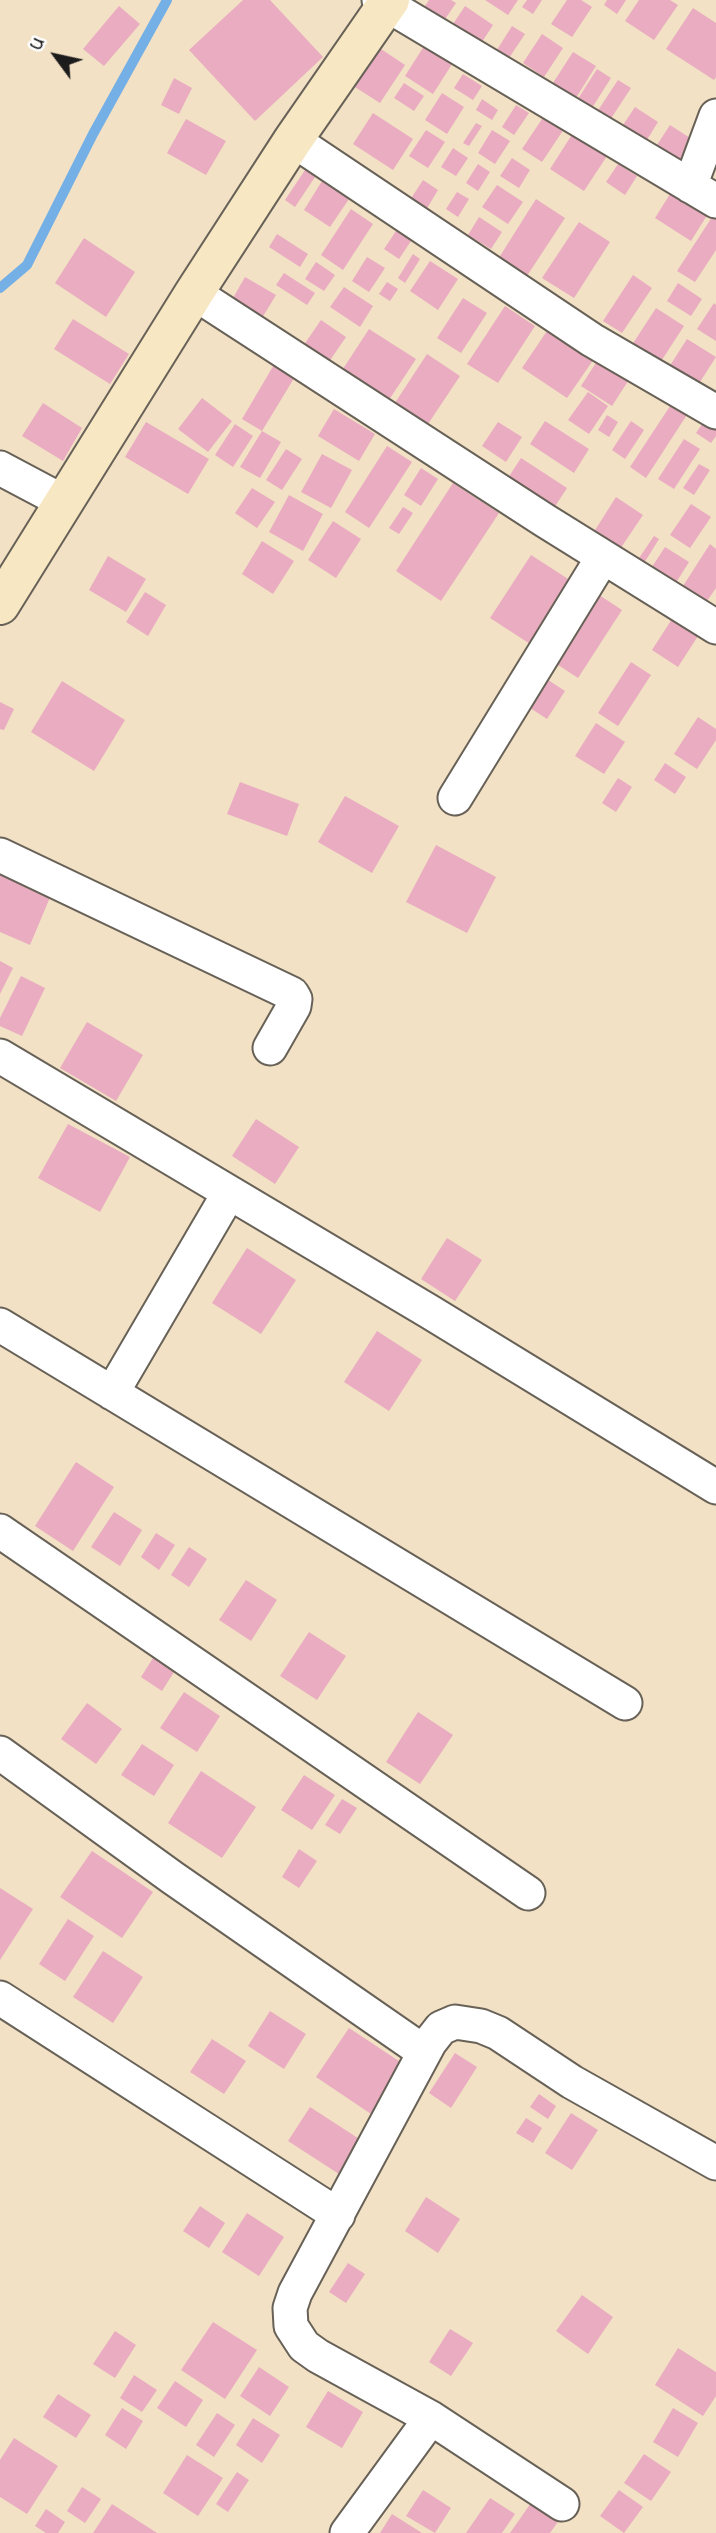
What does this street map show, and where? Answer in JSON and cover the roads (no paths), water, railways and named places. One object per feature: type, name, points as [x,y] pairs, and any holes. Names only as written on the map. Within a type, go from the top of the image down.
[{"type":"street","points":[[0,606],[194,293],[385,2],[703,194],[716,116]]},
{"type":"street","points":[[293,140],[592,341],[716,412]]},
{"type":"street","points":[[194,293],[603,558],[716,627]]},
{"type":"street","points":[[0,468],[64,502]]},
{"type":"street","points":[[455,798],[603,558]]},
{"type":"street","points":[[0,855],[292,995],[295,999],[294,1006],[270,1048]]},
{"type":"street","points":[[0,1056],[430,1312],[716,1487]]},
{"type":"street","points":[[111,1392],[229,1193]]},
{"type":"street","points":[[0,1325],[625,1703]]},
{"type":"street","points":[[0,1531],[528,1894]]},
{"type":"street","points":[[0,1753],[173,1878],[424,2052]]},
{"type":"street","points":[[0,1998],[338,2215]]},
{"type":"street","points":[[562,2504],[431,2418],[317,2356],[304,2346],[291,2326],[290,2308],[295,2293],[424,2052],[435,2034],[447,2024],[455,2022],[481,2026],[498,2033],[572,2082],[716,2163]]},
{"type":"street","points":[[346,2533],[431,2418]]},
{"type":"waterway","points":[[0,288],[27,265],[93,134],[167,0]]}]
